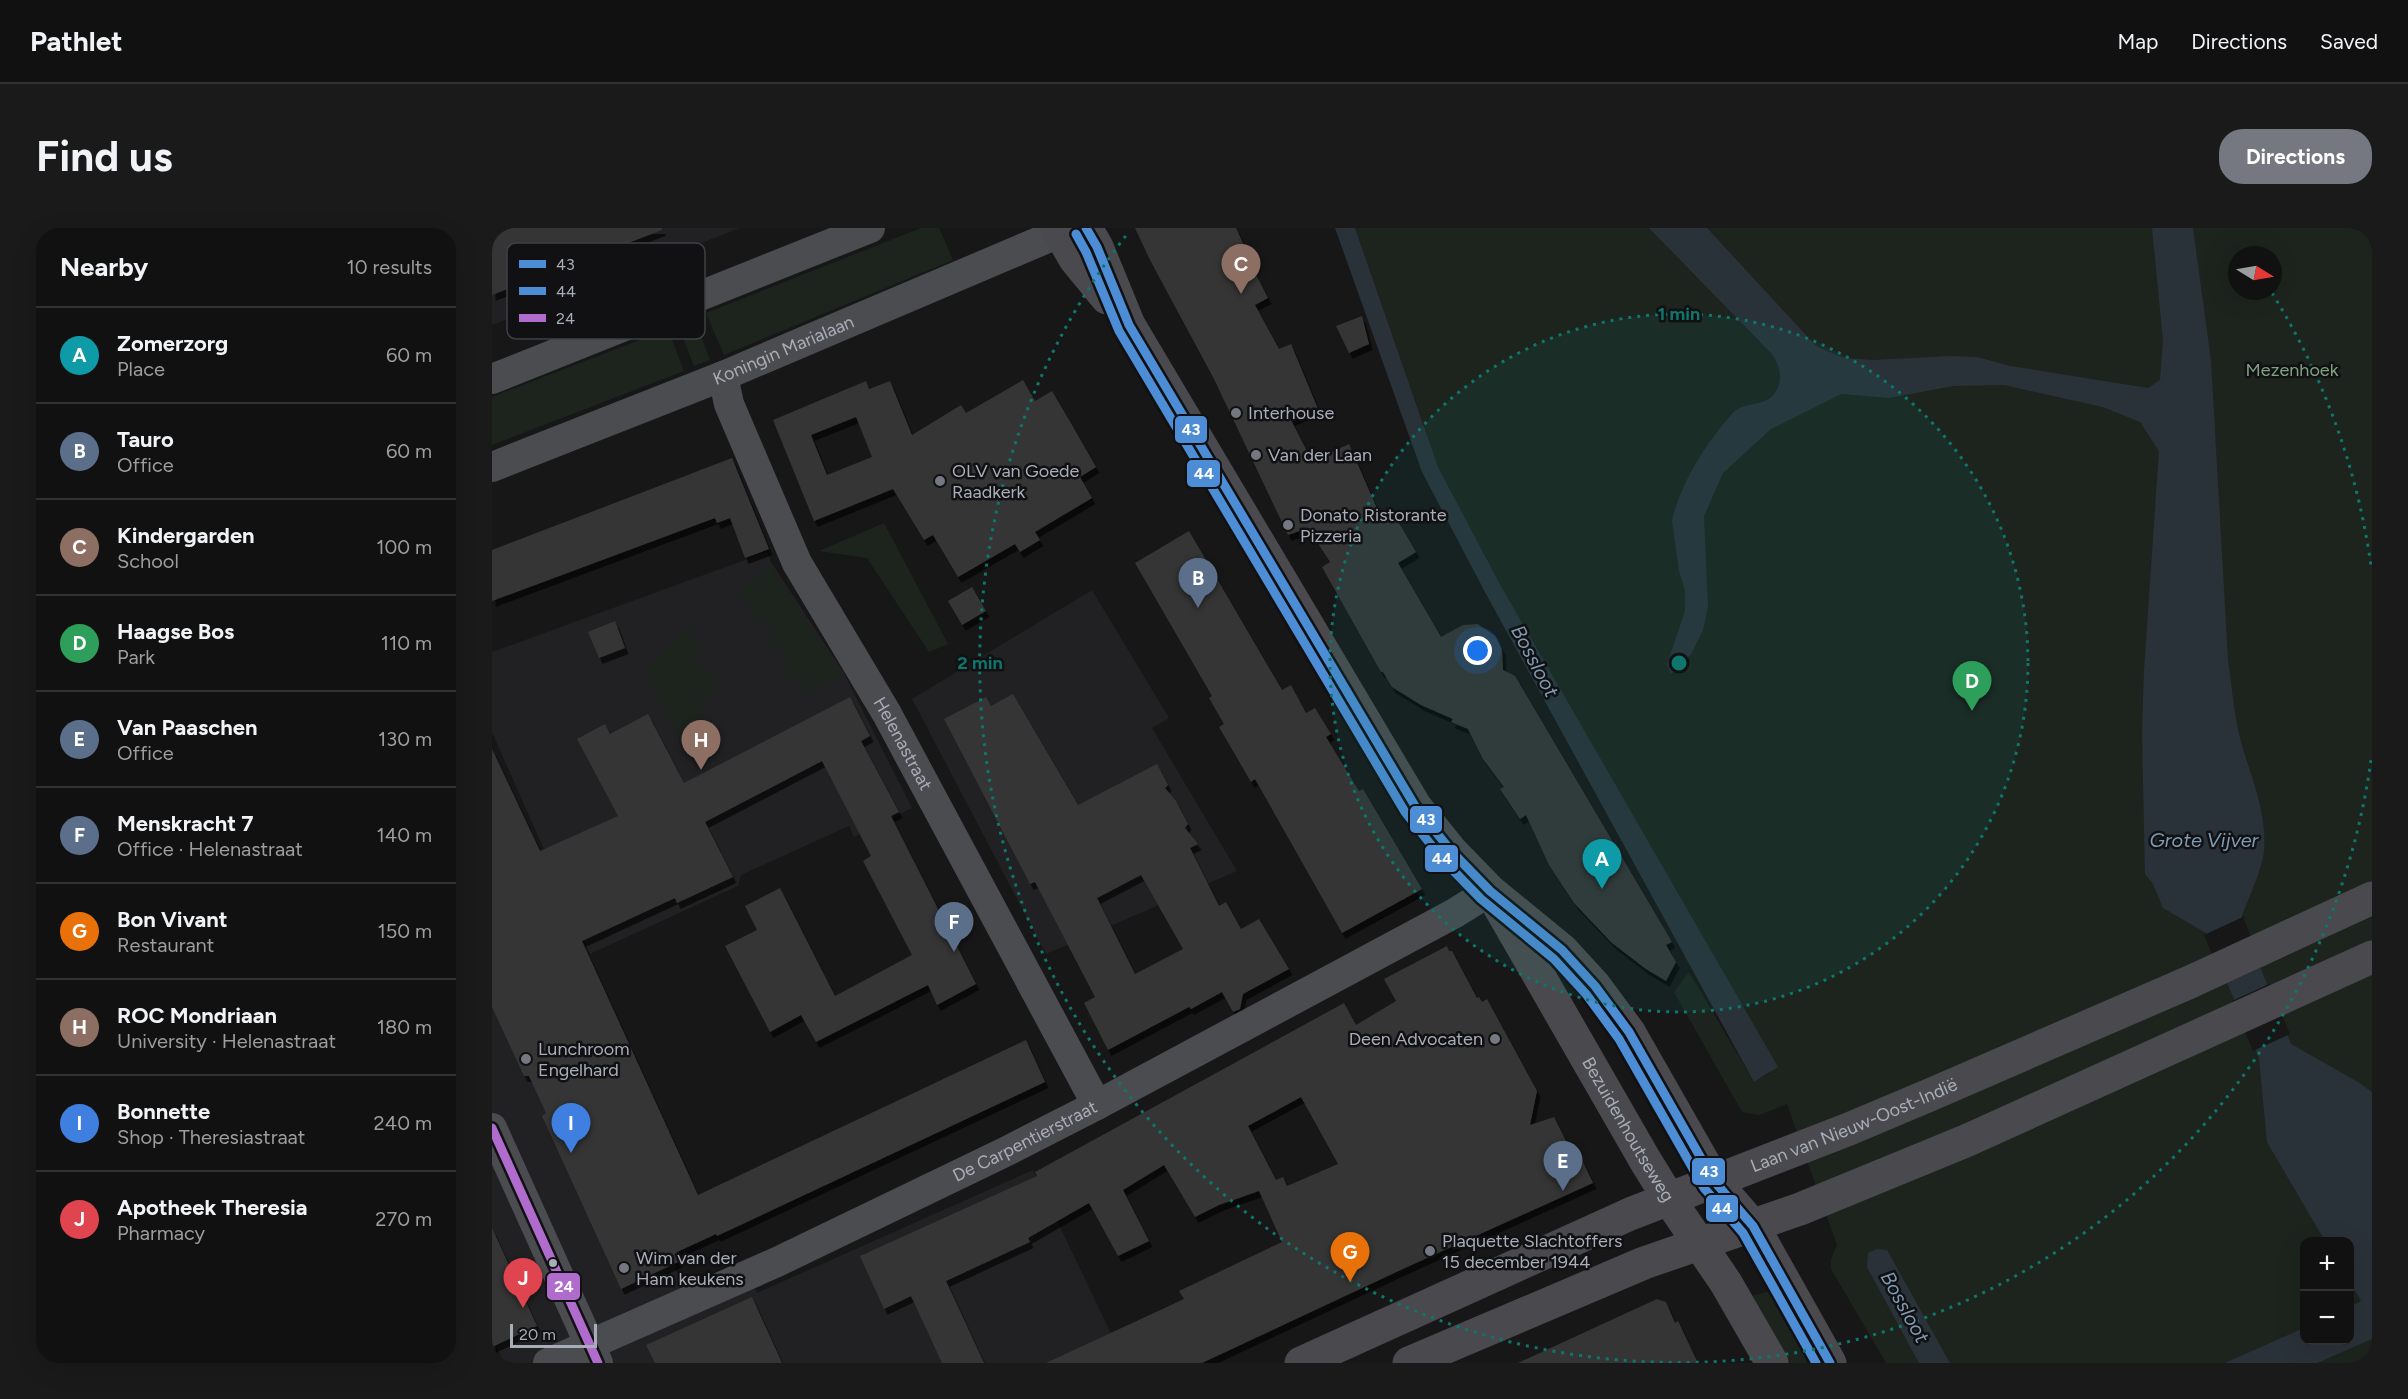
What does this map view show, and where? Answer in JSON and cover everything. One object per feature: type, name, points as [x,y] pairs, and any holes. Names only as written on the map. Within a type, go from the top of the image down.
[{"type":"main road","name":"Bezuidenhoutseweg","points":[[1069,229],[1097,247],[1130,325],[1415,806],[1452,852],[1490,891],[1562,950],[1595,986],[1629,1032],[1714,1181],[1753,1226],[1830,1363]]},
{"type":"main road","name":"Bezuidenhoutseweg","points":[[1490,891],[1669,1199],[1726,1283],[1772,1363]]},
{"type":"main road","name":"Laan van Nieuw-Oost-Indië","points":[[1302,1363],[1617,1220],[1890,1112],[2190,982],[2372,898]]},
{"type":"main road","points":[[1409,1363],[1644,1263],[1800,1209],[1968,1140],[2372,957]]},
{"type":"street","points":[[705,295],[870,228]]},
{"type":"street","name":"Koningin Marialaan","points":[[492,467],[723,376],[1069,229]]},
{"type":"street","points":[[492,379],[595,339]]},
{"type":"street","name":"Helenastraat","points":[[723,376],[729,404],[796,563],[887,714],[1097,1105]]},
{"type":"street","name":"De Carpentierstraat","points":[[548,1363],[593,1353],[1097,1105],[1445,918],[1490,891]]},
{"type":"street","points":[[492,1128],[593,1353]]},
{"type":"shaded area","points":[[492,228],[740,228],[702,243],[507,243],[507,319],[492,325]]},
{"type":"shaded area","points":[[767,552],[771,562],[844,673],[912,808],[854,837],[849,826],[741,875],[738,886],[590,954],[492,732],[492,652]]},
{"type":"shaded area","points":[[1092,590],[1169,718],[1152,728],[1237,871],[1046,954],[912,699]]},
{"type":"shaded area","points":[[492,865],[678,1274],[754,1286],[757,1293],[1033,1170],[1125,1363],[504,1363],[492,1337]]},
{"type":"green space","points":[[921,228],[939,228],[953,260],[724,355],[706,313]]},
{"type":"green space","name":"Mezenhoek","points":[[1355,228],[2372,228],[2372,1363],[1886,1363],[1831,1269],[1831,1259],[1837,1245],[1787,1104],[1759,1115],[1742,1112],[1674,992],[1689,972],[1754,1082],[1770,1073],[1501,586],[1438,467]]},
{"type":"green space","points":[[642,339],[672,339],[684,371],[492,445],[492,397]]},
{"type":"green space","points":[[683,339],[702,339],[710,360],[694,366]]},
{"type":"green space","points":[[884,523],[948,644],[929,652],[867,558],[819,551]]},
{"type":"green space","points":[[770,567],[842,675],[807,694],[797,675],[790,679],[784,669],[792,665],[781,645],[772,649],[768,642],[776,637],[766,618],[758,622],[747,599],[743,601],[742,589]]},
{"type":"green space","points":[[688,628],[701,650],[693,655],[703,674],[711,670],[716,680],[708,685],[713,696],[696,703],[715,746],[688,759],[647,669]]},
{"type":"green space","points":[[1771,1291],[1811,1363],[1789,1363],[1751,1296]]},
{"type":"water","name":"Bossloot","points":[[1335,228],[1355,228],[1438,467],[1501,586],[1778,1067],[1754,1082],[1486,594],[1422,472]]},
{"type":"water","name":"Grote Vijver","points":[[1649,228],[1707,228],[1816,346],[1844,358],[1873,360],[1977,357],[2010,366],[2148,388],[2160,380],[2163,340],[2152,228],[2193,228],[2211,361],[2228,660],[2241,742],[2261,808],[2264,836],[2261,866],[2241,919],[2291,1044],[2372,1092],[2372,1339],[2317,1363],[2225,1363],[2300,1330],[2300,1345],[2354,1345],[2354,1305],[2361,1301],[2354,1289],[2354,1237],[2323,1237],[2267,1142],[2259,1058],[2206,933],[2163,908],[2153,884],[2145,874],[2142,733],[2144,671],[2159,451],[2140,422],[2103,407],[2004,385],[1953,386],[1889,398],[1841,394],[1771,429],[1723,473],[1704,516],[1708,607],[1703,630],[1691,654],[1671,674],[1667,664],[1685,611],[1685,590],[1679,571],[1672,520],[1676,507],[1700,456],[1731,415],[1743,407],[1767,400],[1775,393],[1780,373],[1772,354]]},
{"type":"water","name":"Bossloot","points":[[1877,1249],[1887,1250],[1950,1363],[1919,1363],[1867,1267],[1868,1253]]},
{"type":"pier","points":[[2245,916],[2244,919],[2262,967],[2225,984],[2204,935]]},
{"type":"pier","points":[[2269,984],[2290,1034],[2253,1051],[2232,1001]]},
{"type":"building","points":[[492,228],[662,228],[662,230],[628,243],[507,243],[507,289],[492,295]]},
{"type":"building","points":[[1135,228],[1236,228],[1247,252],[1245,253],[1268,298],[1255,305],[1279,349],[1291,344],[1318,409],[1291,420],[1312,461],[1349,444],[1381,518],[1392,511],[1416,552],[1398,563],[1441,637],[1463,625],[1478,624],[1495,636],[1502,649],[1503,670],[1515,676],[1672,942],[1666,945],[1676,962],[1666,981],[1612,943],[1574,903],[1549,865],[1526,815],[1520,819],[1500,789],[1504,787],[1483,759],[1468,729],[1451,722],[1453,719],[1421,705],[1392,687],[1381,672],[1322,567],[1330,562],[1308,528],[1288,535],[1214,379]]},
{"type":"building","points":[[1362,316],[1369,344],[1349,353],[1336,326]]},
{"type":"building","name":"OLV van Goede Raadkerk","points":[[1023,380],[1035,401],[1052,391],[1096,467],[1080,477],[1092,498],[1035,532],[1040,540],[1020,552],[1015,544],[958,577],[933,535],[924,540],[893,489],[814,521],[773,420],[866,381],[869,389],[890,381],[912,435],[961,405],[966,413]],"holes":[[[856,417],[872,457],[827,475],[811,435]]]},
{"type":"building","points":[[732,458],[769,549],[745,558],[730,518],[717,523],[715,518],[492,601],[492,550]]},
{"type":"building","points":[[1189,531],[1282,690],[1291,685],[1306,713],[1315,708],[1331,734],[1326,737],[1359,791],[1363,789],[1422,889],[1342,933],[1255,779],[1251,782],[1219,727],[1224,724],[1209,698],[1212,696],[1135,563]]},
{"type":"building","points":[[972,587],[986,611],[962,625],[948,601]]},
{"type":"building","points":[[615,621],[625,648],[599,658],[588,632]]},
{"type":"building","points":[[1013,694],[1078,805],[1157,764],[1168,785],[1165,788],[1176,801],[1188,824],[1185,828],[1198,844],[1190,848],[1219,906],[1226,902],[1241,929],[1259,919],[1289,969],[1243,994],[1240,1009],[1233,1012],[1222,992],[1108,1050],[1084,1003],[1095,997],[1035,882],[1030,884],[944,719],[986,697],[991,706]],"holes":[[[1141,875],[1183,949],[1135,974],[1097,898]]]},
{"type":"building","points":[[850,697],[870,736],[861,741],[899,812],[891,816],[976,984],[937,1005],[928,985],[816,1042],[801,1015],[770,1032],[725,946],[757,930],[745,906],[780,888],[835,996],[912,955],[863,861],[871,856],[822,761],[705,822],[733,877],[677,903],[675,898],[582,941],[698,1195],[1026,1040],[1045,1082],[717,1236],[716,1234],[677,1252],[680,1261],[621,1289],[542,1116],[546,1113],[529,1076],[524,1076],[492,1007],[492,749],[540,851],[618,816],[577,739],[605,724],[610,734],[648,714],[684,783]]},
{"type":"building","points":[[1447,946],[1449,951],[1452,951],[1477,998],[1479,997],[1482,1002],[1487,999],[1537,1091],[1530,1125],[1554,1117],[1574,1157],[1582,1160],[1593,1183],[1202,1363],[1046,1363],[1184,1299],[1179,1291],[1282,1242],[1259,1191],[1219,1205],[1195,1217],[1164,1165],[1123,1190],[1149,1241],[1118,1256],[1089,1203],[1028,1238],[1030,1242],[946,1281],[984,1363],[942,1363],[911,1296],[884,1309],[860,1256],[1037,1176],[1035,1172],[1344,1003],[1356,1025],[1396,1001],[1384,979]],"holes":[[[1301,1097],[1338,1164],[1287,1186],[1283,1177],[1276,1180],[1248,1126]]]},
{"type":"building","points":[[492,1228],[537,1326],[492,1347]]},
{"type":"building","points":[[752,1297],[782,1363],[655,1363],[646,1345]]},
{"type":"building","points":[[1657,1299],[1666,1302],[1675,1323],[1678,1321],[1698,1363],[1518,1363]]},
{"type":"transit line","name":"43","points":[[1086,228],[1097,247],[1129,325],[1415,806],[1452,852],[1490,891],[1562,950],[1595,986],[1629,1032],[1714,1181],[1753,1226],[1830,1363]]},
{"type":"transit line","name":"44","points":[[1076,234],[1086,252],[1119,331],[1405,812],[1443,860],[1481,899],[1554,959],[1586,994],[1619,1039],[1704,1188],[1743,1233],[1816,1363]]},
{"type":"transit line","name":"24","points":[[492,1128],[598,1363]]},
{"type":"place","name":"Kindergarden","points":[[1241,294]]},
{"type":"place","name":"Interhouse","points":[[1236,413]]},
{"type":"place","name":"Van der Laan","points":[[1256,455]]},
{"type":"place","name":"OLV van Goede Raadkerk","points":[[940,481]]},
{"type":"place","name":"Donato Ristorante Pizzeria","points":[[1288,525]]},
{"type":"place","name":"Tauro","points":[[1198,608]]},
{"type":"place","name":"Haagse Bos","points":[[1972,711]]},
{"type":"place","name":"ROC Mondriaan","points":[[701,770]]},
{"type":"place","name":"Zomerzorg","points":[[1602,889]]},
{"type":"place","name":"Menskracht 7","points":[[954,952]]},
{"type":"place","name":"Deen Advocaten","points":[[1495,1039]]},
{"type":"place","name":"Lunchroom Engelhard","points":[[526,1059]]},
{"type":"place","name":"Bonnette","points":[[571,1153]]},
{"type":"place","name":"Van Paaschen","points":[[1563,1191]]},
{"type":"place","name":"Plaquette Slachtoffers 15 december 1944","points":[[1430,1251]]},
{"type":"place","name":"Wim van der Ham keukens","points":[[624,1268]]},
{"type":"place","name":"Bon Vivant","points":[[1350,1282]]},
{"type":"place","name":"Apotheek Theresia","points":[[523,1308]]}]
